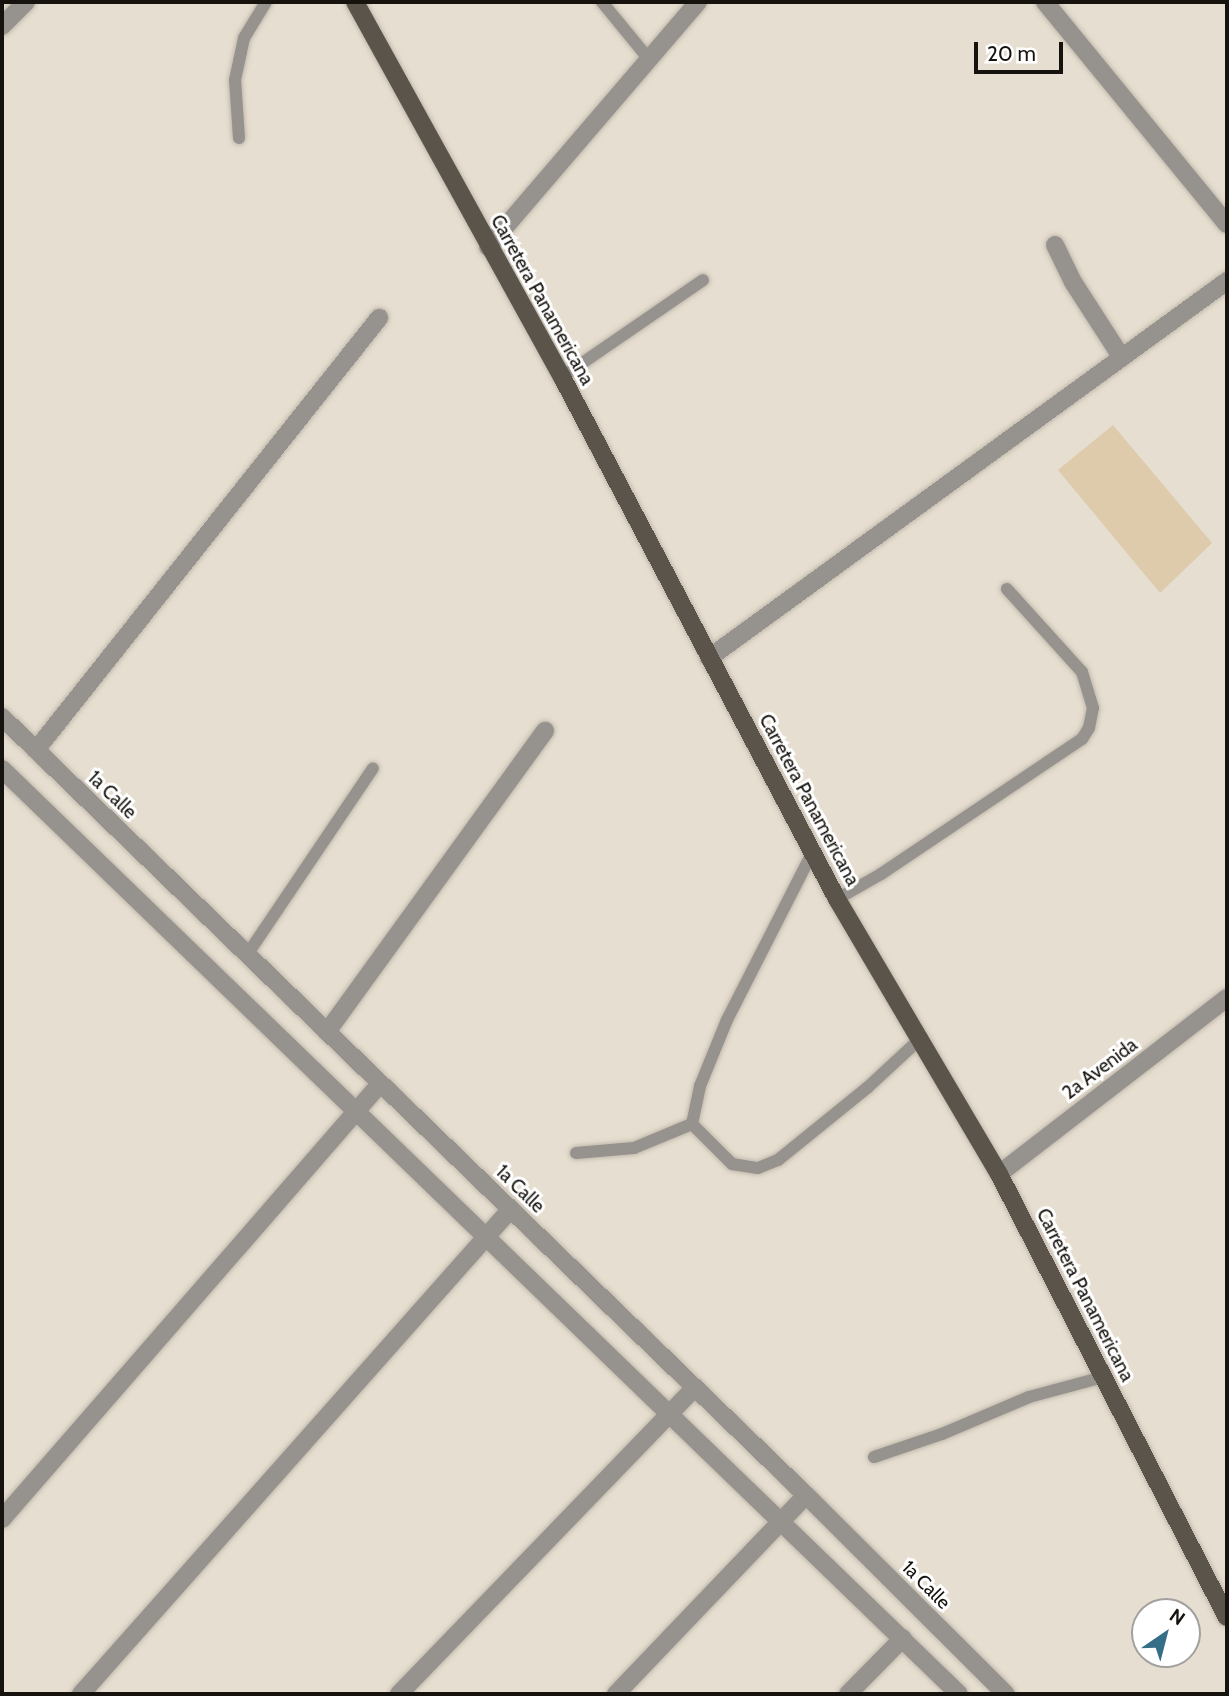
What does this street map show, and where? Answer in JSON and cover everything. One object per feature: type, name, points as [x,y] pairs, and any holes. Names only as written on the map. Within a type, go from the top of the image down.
[{"type":"main road","name":"Carretera Panamericana","points":[[355,2],[562,377],[838,899],[999,1174],[1227,1617]]},
{"type":"street","points":[[2,26],[26,2]]},
{"type":"street","points":[[488,247],[698,2]]},
{"type":"street","points":[[1045,2],[1227,224]]},
{"type":"street","points":[[1055,245],[1073,282],[1122,358]]},
{"type":"street","points":[[709,658],[1227,281]]},
{"type":"street","points":[[36,750],[379,318]]},
{"type":"street","name":"1a Calle","points":[[2,717],[806,1495],[1006,1694]]},
{"type":"street","points":[[327,1032],[545,731]]},
{"type":"street","points":[[2,769],[959,1694]]},
{"type":"street","name":"2a Avenida","points":[[999,1174],[1227,998]]},
{"type":"street","points":[[2,1519],[380,1084]]},
{"type":"street","points":[[81,1694],[484,1235],[510,1210]]},
{"type":"street","points":[[399,1694],[695,1387]]},
{"type":"street","points":[[616,1694],[806,1495]]},
{"type":"street","points":[[848,1694],[903,1638]]},
{"type":"lane","points":[[240,138],[235,80],[244,38],[266,2]]},
{"type":"lane","points":[[602,2],[648,58]]},
{"type":"lane","points":[[562,377],[702,280]]},
{"type":"lane","points":[[838,899],[881,874],[1082,739],[1089,728],[1093,708],[1082,673],[1007,589]]},
{"type":"lane","points":[[247,955],[373,768]]},
{"type":"lane","points":[[692,1124],[700,1086],[727,1020],[813,851]]},
{"type":"lane","points":[[692,1124],[732,1164],[758,1168],[788,1152],[868,1087],[920,1039]]},
{"type":"lane","points":[[576,1153],[634,1148],[692,1124]]},
{"type":"lane","points":[[873,1457],[942,1434],[1029,1397],[1103,1377]]},
{"type":"shaded area","points":[[1113,425],[1212,543],[1160,593],[1058,470]]}]
